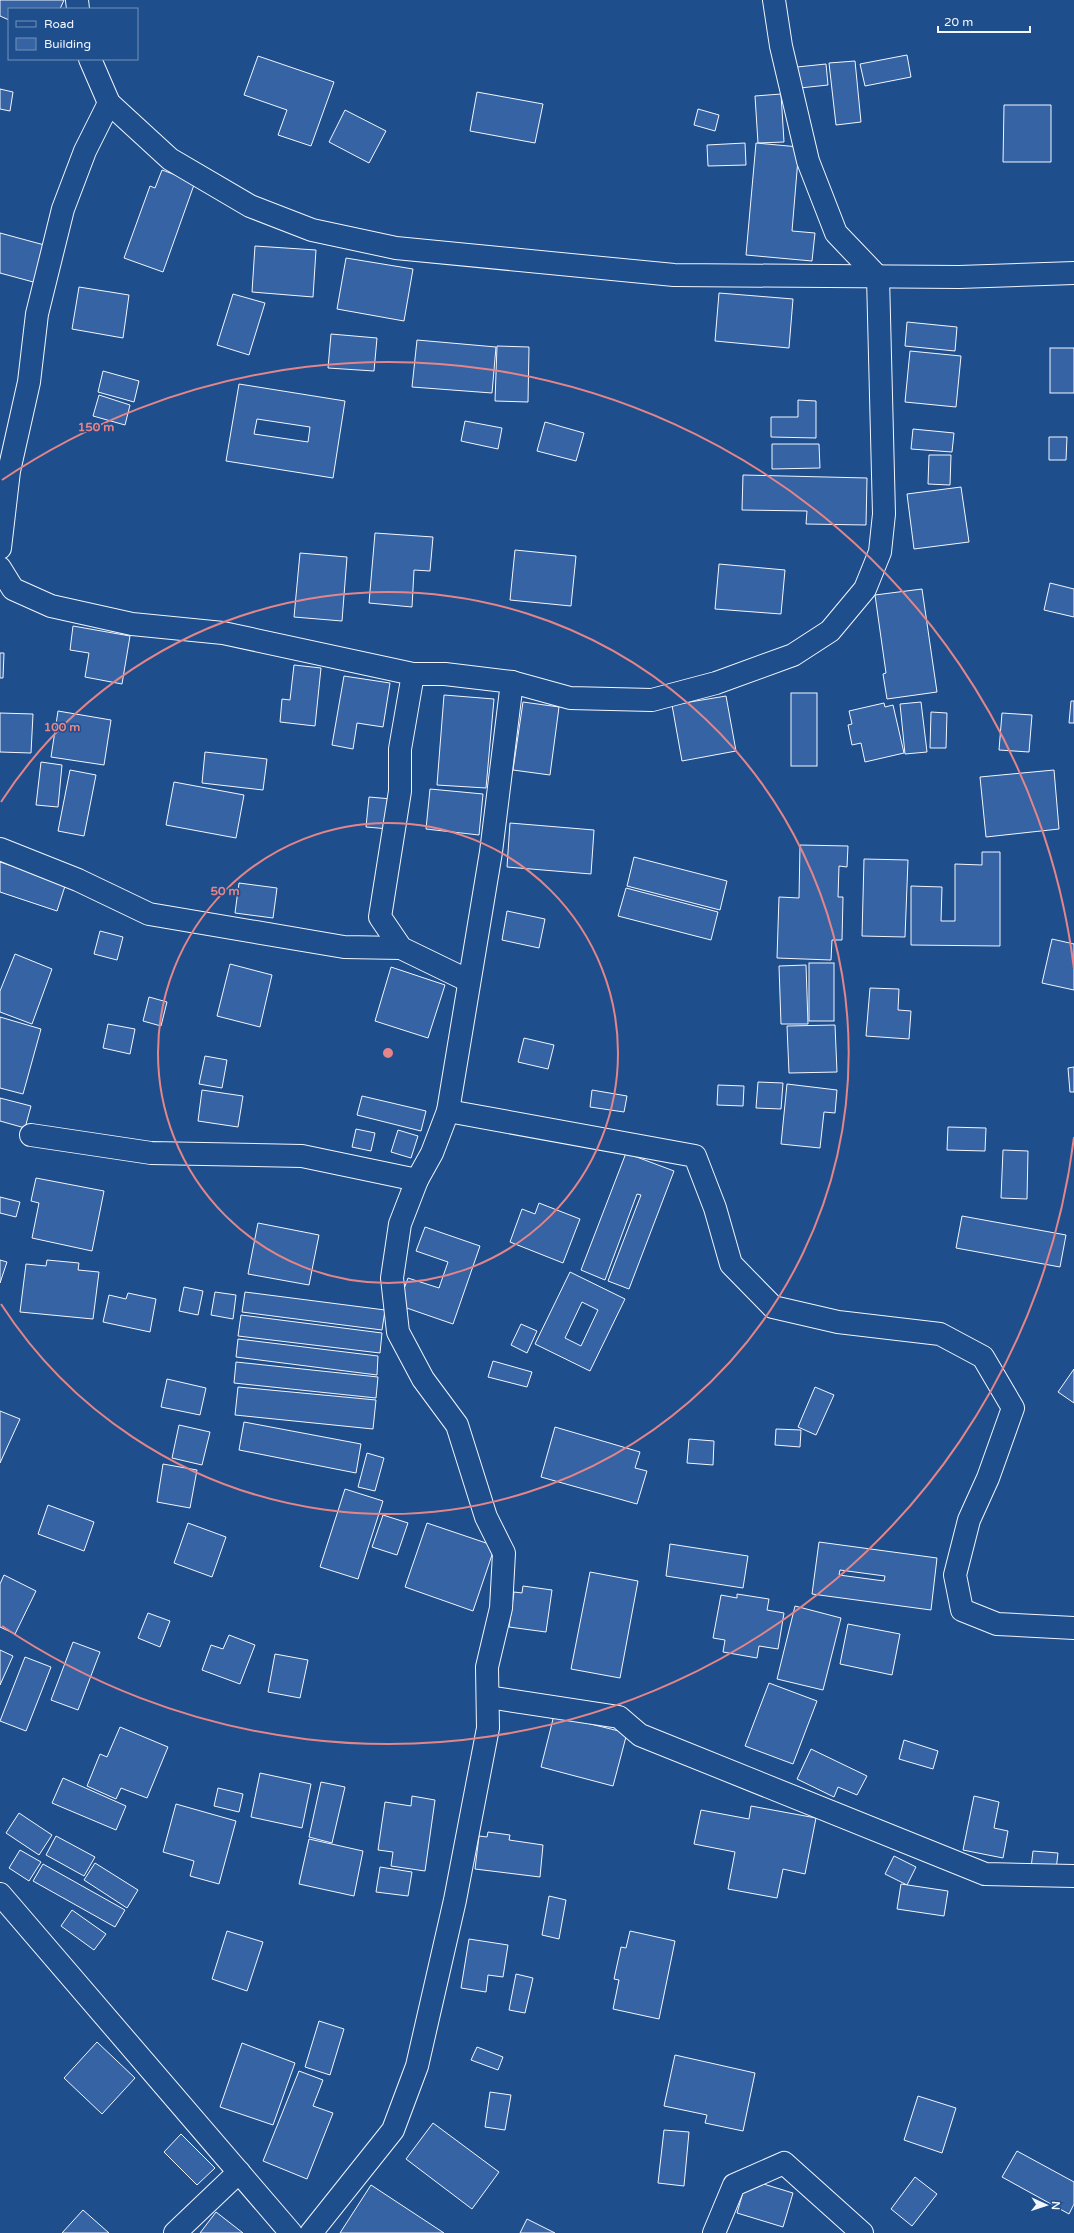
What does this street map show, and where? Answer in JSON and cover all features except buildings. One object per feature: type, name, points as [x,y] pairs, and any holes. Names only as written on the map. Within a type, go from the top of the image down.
[{"type":"street","points":[[0,568],[13,589],[51,606],[132,624],[224,633],[413,674],[445,674],[512,682],[570,698],[652,700],[716,683],[793,655],[830,630],[865,589],[880,552],[884,514],[878,277],[836,233],[808,161],[782,46],[774,0]]},
{"type":"street","points":[[90,60],[109,103],[170,159],[250,206],[312,230],[396,248],[666,275],[959,277],[1074,273]]},
{"type":"street","points":[[0,548],[3,501],[29,382],[37,314],[62,209],[85,151],[109,103]]},
{"type":"street","points":[[401,948],[380,917],[400,791],[400,749],[413,674]]},
{"type":"street","points":[[311,2233],[393,2130],[417,2066],[455,1900],[488,1728],[487,1667],[501,1608],[504,1553],[486,1517],[457,1425],[423,1379],[398,1332],[392,1278],[400,1224],[417,1180],[432,1153],[448,1111],[491,852],[512,682]]},
{"type":"street","points":[[0,849],[78,880],[148,914],[344,947],[401,948],[469,981]]},
{"type":"street","points":[[448,1111],[695,1156],[715,1208],[731,1264],[772,1307],[838,1322],[940,1334],[983,1357],[1013,1408],[988,1478],[967,1527],[955,1575],[962,1610],[997,1624],[1074,1628]]},
{"type":"street","points":[[31,1135],[151,1153],[302,1156],[417,1180]]},
{"type":"street","points":[[488,1696],[619,1717],[640,1735],[985,1874],[1074,1876]]},
{"type":"street","points":[[0,1894],[291,2233]]},
{"type":"street","points":[[714,2233],[734,2185],[784,2163],[862,2233]]},
{"type":"street","points":[[174,2233],[239,2172]]}]
